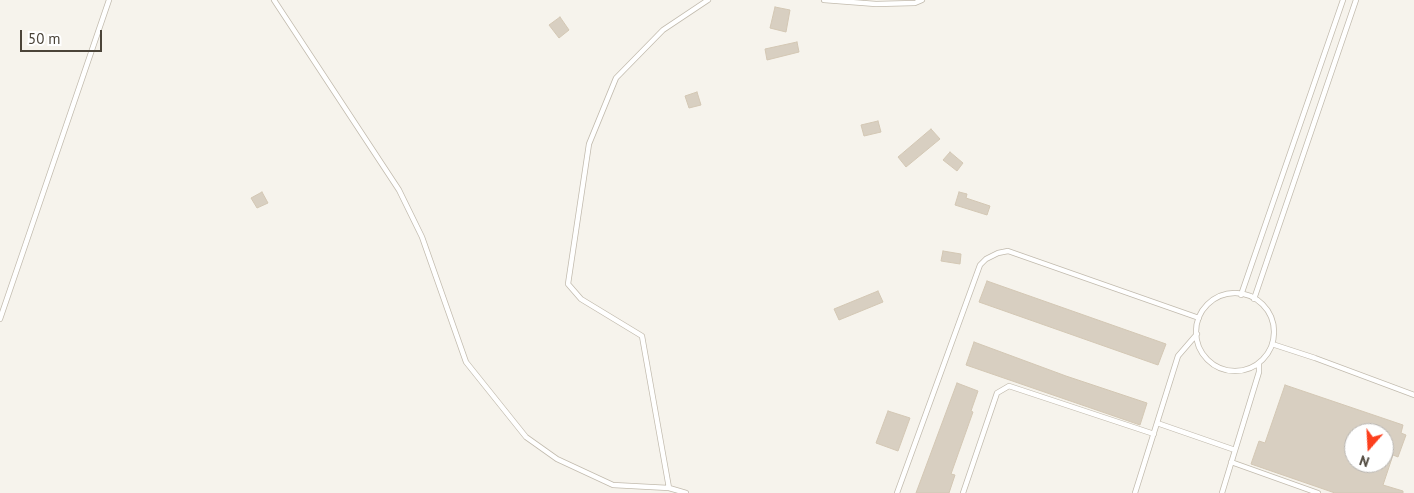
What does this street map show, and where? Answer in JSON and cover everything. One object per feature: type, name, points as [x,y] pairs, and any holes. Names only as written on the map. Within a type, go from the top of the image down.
[{"type":"lane","points":[[0,319],[109,0]]},
{"type":"lane","points":[[274,0],[399,190],[422,237],[466,362],[526,437],[557,459],[613,484],[669,488],[686,493]]},
{"type":"lane","points":[[669,488],[642,336],[581,299],[568,284],[589,144],[616,78],[663,30],[708,0]]},
{"type":"lane","points":[[824,0],[876,4],[915,3],[922,0]]},
{"type":"lane","points":[[1241,295],[1343,0]]},
{"type":"lane","points":[[1254,299],[1356,0]]},
{"type":"lane","points":[[897,493],[980,265],[986,259],[998,253],[1008,251],[1199,318]]},
{"type":"lane","points":[[1232,294],[1254,299],[1266,309],[1272,320],[1274,332],[1272,344],[1267,355],[1259,364],[1248,369],[1236,371],[1223,369],[1212,363],[1202,354],[1197,341],[1196,328],[1199,318],[1208,304],[1219,297],[1232,294]]},
{"type":"lane","points":[[1135,493],[1178,356],[1197,334]]},
{"type":"lane","points":[[1272,344],[1414,395]]},
{"type":"lane","points":[[1222,493],[1259,372],[1259,364]]},
{"type":"lane","points":[[963,493],[997,393],[1009,386],[1154,434]]},
{"type":"lane","points":[[1157,423],[1235,450]]},
{"type":"lane","points":[[1231,462],[1318,493]]},
{"type":"building","points":[[775,7],[790,10],[786,32],[770,28]]},
{"type":"building","points":[[560,17],[569,30],[559,38],[549,25]]},
{"type":"building","points":[[797,42],[799,52],[767,60],[765,49]]},
{"type":"building","points":[[697,92],[701,105],[689,108],[685,96]]},
{"type":"building","points":[[878,121],[881,132],[864,136],[861,125]]},
{"type":"building","points":[[931,129],[940,139],[906,167],[898,157]]},
{"type":"building","points":[[950,152],[963,163],[957,171],[943,160]]},
{"type":"building","points":[[262,192],[268,203],[257,208],[251,198]]},
{"type":"building","points":[[959,192],[967,194],[966,198],[990,206],[987,215],[955,205]]},
{"type":"building","points":[[943,251],[961,254],[960,264],[941,261]]},
{"type":"building","points":[[987,281],[1166,344],[1158,365],[979,302]]},
{"type":"building","points":[[878,291],[883,302],[839,320],[834,309]]},
{"type":"building","points":[[974,342],[1147,403],[1140,425],[966,365]]},
{"type":"building","points":[[957,383],[978,391],[971,411],[973,412],[951,474],[955,475],[949,493],[916,493]]},
{"type":"building","points":[[1285,385],[1403,425],[1401,433],[1406,435],[1398,457],[1394,455],[1394,423],[1344,423],[1344,473],[1387,473],[1383,485],[1403,491],[1403,493],[1335,493],[1251,464],[1259,441],[1265,443]]},
{"type":"building","points":[[888,411],[910,418],[898,451],[876,443]]}]
